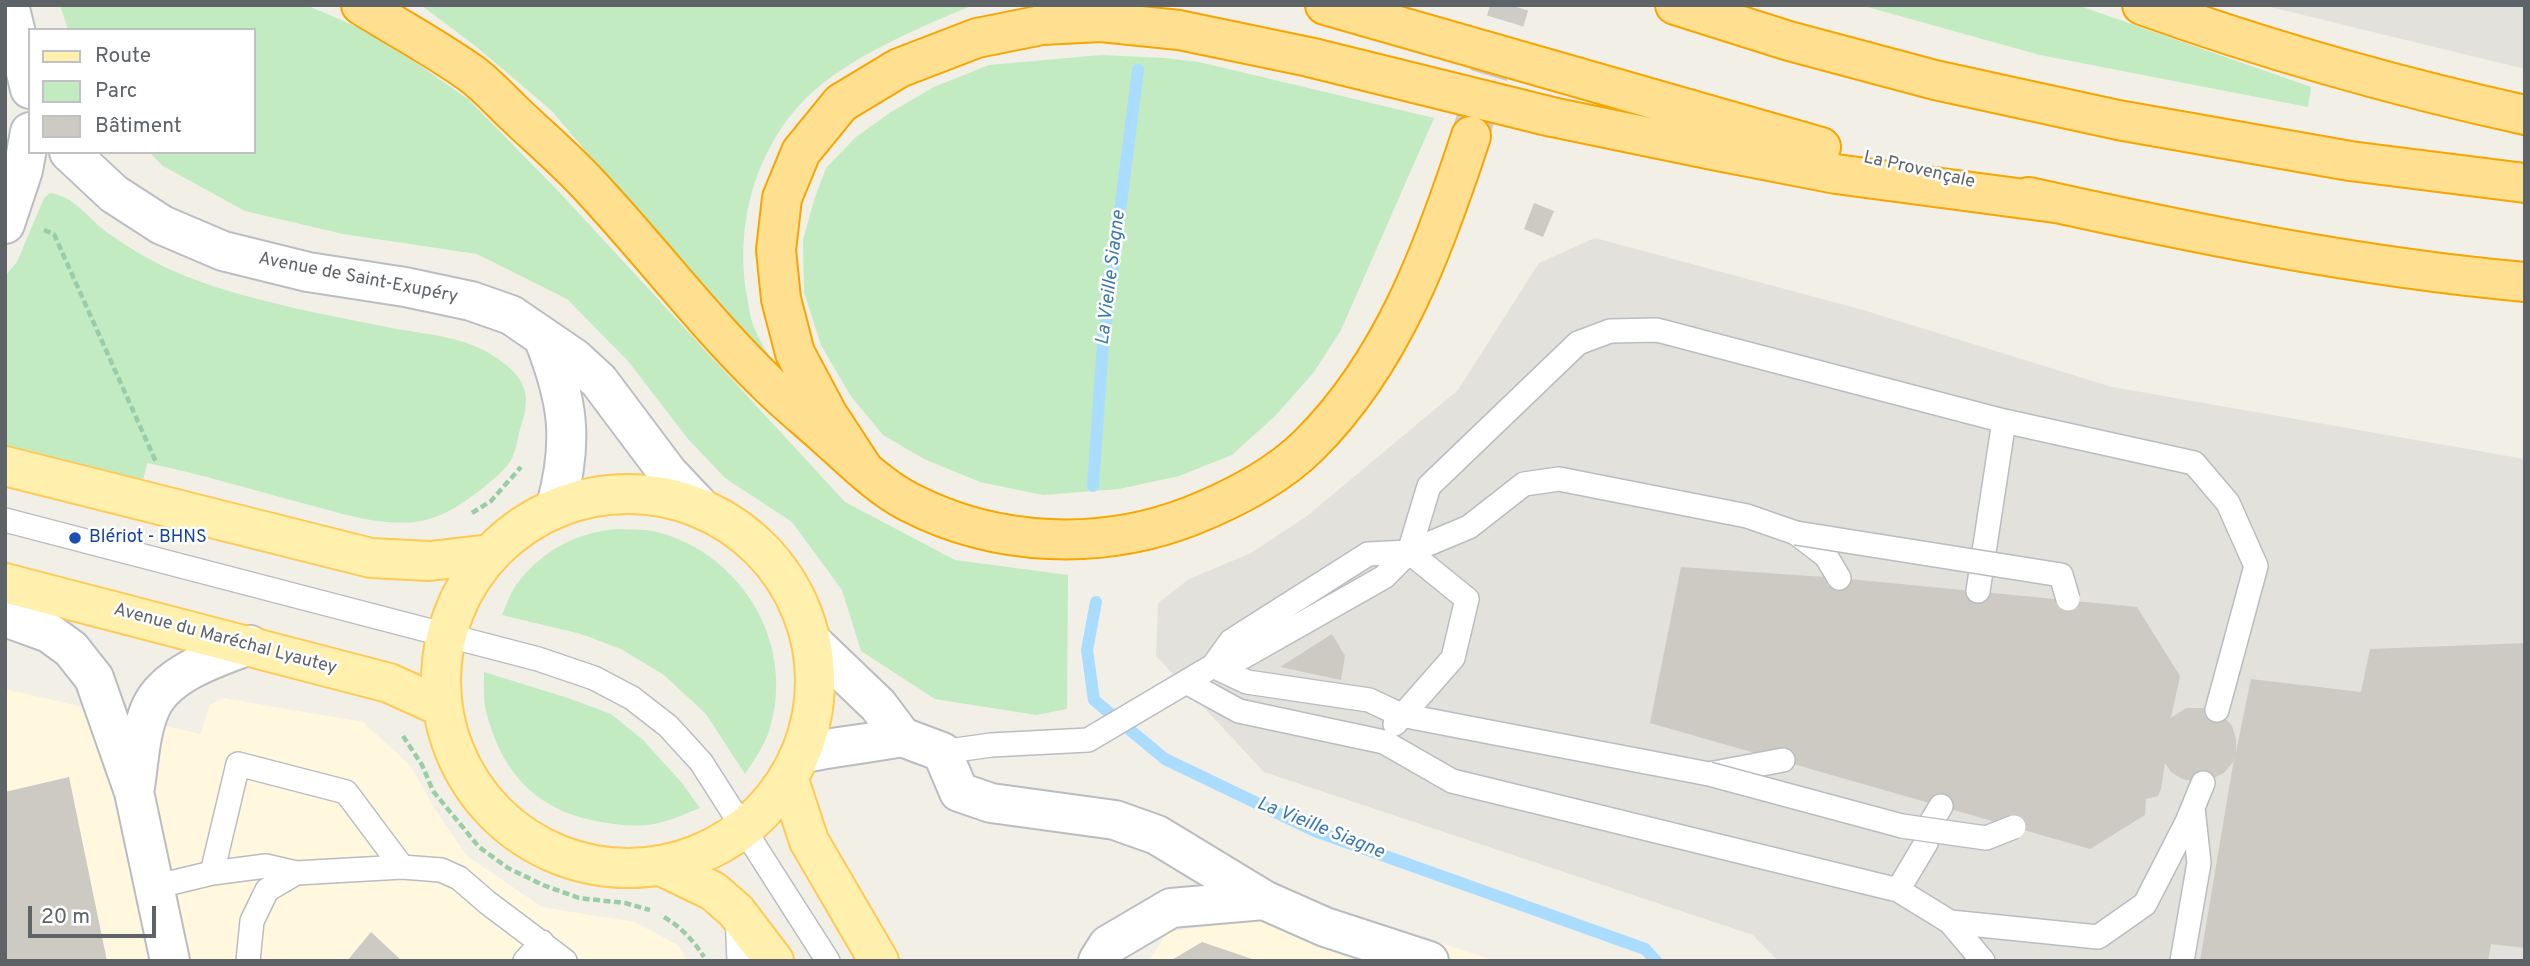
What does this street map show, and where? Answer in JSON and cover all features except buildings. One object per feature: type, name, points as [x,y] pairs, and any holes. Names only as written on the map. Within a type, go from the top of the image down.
[{"type":"highway","points":[[361,5],[474,75],[586,182],[768,385],[864,470],[908,501],[947,518],[997,533],[1055,540],[1112,537],[1164,526],[1209,509],[1257,484],[1307,447],[1344,405],[1379,353],[1415,287],[1436,239],[1471,136]]},
{"type":"highway","name":"La Provençale","points":[[1325,5],[1746,127],[1908,170],[2055,203],[2282,248],[2525,282]]},
{"type":"highway","points":[[1675,5],[1789,41],[1935,80],[2118,120],[2350,161],[2525,183]]},
{"type":"highway","points":[[2142,5],[2313,63],[2429,94],[2525,115]]},
{"type":"highway","points":[[864,470],[828,415],[795,353],[781,299],[776,250],[782,198],[801,152],[841,103],[899,68],[977,38],[1042,25],[1101,22],[1179,30],[1309,57],[1552,117],[1712,150],[1836,174],[2055,203]]},
{"type":"main road","points":[[5,466],[371,558],[430,561],[490,554]]},
{"type":"main road","points":[[624,492],[659,496],[702,509],[752,540],[790,586],[811,641],[814,698],[794,766],[774,802],[746,829],[685,859],[659,865],[608,865],[563,856],[522,836],[488,805],[455,757],[442,707],[446,636],[459,601],[490,554],[516,529],[556,506],[584,496],[624,492]]},
{"type":"main road","name":"Avenue du Maréchal Lyautey","points":[[5,583],[389,683],[442,707]]},
{"type":"main road","points":[[794,766],[809,841],[879,961]]},
{"type":"main road","points":[[659,865],[713,891],[736,911],[774,961]]},
{"type":"street","points":[[9,5],[28,81]]},
{"type":"street","points":[[23,226],[23,170],[28,143]]},
{"type":"street","name":"Avenue de Saint-Exupéry","points":[[71,154],[114,194],[153,219],[223,251],[308,272],[405,287],[471,301],[511,315],[573,358],[599,381],[668,473],[702,509]]},
{"type":"street","points":[[542,337],[556,370],[568,429],[565,474],[556,506]]},
{"type":"street","points":[[5,617],[49,633],[71,649],[94,678],[134,792],[170,961]]},
{"type":"street","points":[[811,641],[878,705],[902,737],[942,752],[959,792],[991,803],[1115,820],[1147,831],[1264,900],[1325,927],[1429,961]]},
{"type":"street","points":[[134,792],[144,729],[152,706],[159,696],[183,673],[205,661],[250,645]]},
{"type":"street","points":[[794,766],[843,745],[870,744],[902,737]]},
{"type":"street","points":[[1098,961],[1108,945],[1171,908],[1264,900]]},
{"type":"lane","points":[[1409,552],[1429,486],[1578,344],[1610,331],[1657,330],[2004,421],[2194,463],[2228,503],[2256,566],[2217,710]]},
{"type":"lane","points":[[1978,591],[2004,421]]},
{"type":"lane","points":[[942,752],[991,745],[1088,740],[1213,666],[1231,641],[1368,554],[1409,552],[1469,527],[1524,484],[1559,479],[1747,516],[1796,533],[2061,575],[2068,600]]},
{"type":"lane","points":[[5,520],[538,659],[583,674],[632,698],[668,726],[701,762],[828,961]]},
{"type":"lane","points":[[1796,533],[1826,556],[1839,578]]},
{"type":"lane","points":[[1384,742],[1401,715],[1453,658],[1467,600],[1409,552]]},
{"type":"lane","points":[[1213,666],[1247,682],[1369,701],[1401,715],[1709,774],[1902,826],[1986,838],[2014,827]]},
{"type":"lane","points":[[1186,682],[1239,711],[1384,742],[1452,781],[1898,890],[1950,922],[1983,961]]},
{"type":"lane","points":[[1709,774],[1783,760]]},
{"type":"lane","points":[[212,873],[238,764],[346,792],[402,867]]},
{"type":"lane","points":[[1950,922],[2098,937],[2145,904],[2203,783]]},
{"type":"lane","points":[[1898,890],[1926,843],[1932,821],[1941,806]]},
{"type":"lane","points":[[2182,961],[2199,863],[2193,808]]},
{"type":"lane","points":[[154,887],[212,873],[266,866],[296,873],[402,867],[441,870],[459,877],[488,903],[565,961]]},
{"type":"lane","points":[[248,961],[252,921],[267,890],[296,873]]},
{"type":"lane","points":[[736,911],[738,961]]},
{"type":"lane","points":[[525,961],[542,942]]},
{"type":"path","points":[[23,226],[54,234],[159,469]]},
{"type":"path","points":[[468,515],[491,501],[524,463]]},
{"type":"path","points":[[396,731],[404,737],[422,765],[433,791],[479,847],[508,868],[542,885],[579,898],[625,903],[654,911],[694,941],[704,961]]},
{"type":"shaded area","points":[[2262,5],[2525,5],[2525,69]]},
{"type":"shaded area","points":[[1595,238],[1863,310],[2112,387],[2525,459],[2525,961],[1778,961],[1753,935],[1264,772],[1156,656],[1158,603],[1189,579],[1251,553],[1307,516],[1458,390],[1539,263]]},
{"type":"shaded area","points":[[5,689],[200,734],[210,705],[223,698],[363,722],[411,766],[434,808],[467,856],[542,907],[634,922],[678,945],[687,961],[5,961]]},
{"type":"shaded area","points":[[1332,909],[1497,961],[1149,961],[1167,932]]},
{"type":"green space","points":[[60,5],[306,5],[374,34],[468,99],[562,195],[845,502],[955,560],[1068,575],[1067,709],[1036,715],[935,699],[861,651],[842,590],[792,522],[725,478],[688,439],[628,361],[567,299],[477,254],[343,234],[245,211],[163,166],[151,154],[256,154],[256,28],[67,28]]},
{"type":"green space","points":[[421,5],[973,5],[895,40],[839,71],[800,104],[767,152],[748,208],[744,267],[753,323],[782,378],[552,111],[478,48]]},
{"type":"green space","points":[[1860,5],[2077,5],[2311,87],[2308,107],[2040,55]]},
{"type":"green space","points":[[1101,55],[1199,62],[1434,118],[1341,330],[1314,372],[1276,415],[1232,455],[1179,476],[1119,489],[1043,495],[980,482],[924,459],[883,435],[850,395],[821,345],[804,292],[803,240],[814,200],[826,168],[856,137],[891,112],[934,87],[989,65]]},
{"type":"green space","points":[[50,193],[66,198],[105,231],[137,252],[193,279],[264,301],[458,340],[485,351],[515,373],[526,396],[524,415],[511,460],[492,480],[452,509],[434,518],[401,523],[346,515],[147,463],[142,485],[5,451],[5,276],[17,262],[44,198]]},
{"type":"green space","points":[[621,529],[653,531],[684,542],[712,558],[735,579],[754,605],[767,633],[775,664],[776,696],[768,734],[745,774],[706,714],[664,675],[621,649],[581,634],[502,615],[516,585],[549,552],[576,538]]},
{"type":"green space","points":[[484,672],[611,714],[643,740],[682,783],[700,808],[660,823],[628,825],[579,817],[542,800],[514,773],[503,756],[487,715]]},
{"type":"waterway","name":"La Vieille Siagne","points":[[1093,486],[1103,344],[1138,70]]},
{"type":"waterway","name":"La Vieille Siagne","points":[[1096,602],[1087,650],[1094,700],[1165,759],[1315,831],[1645,949],[1656,961]]},
{"type":"tunnel","points":[[1472,130],[1510,5]]},
{"type":"place","name":"Blériot - BHNS","points":[[75,538]]}]
